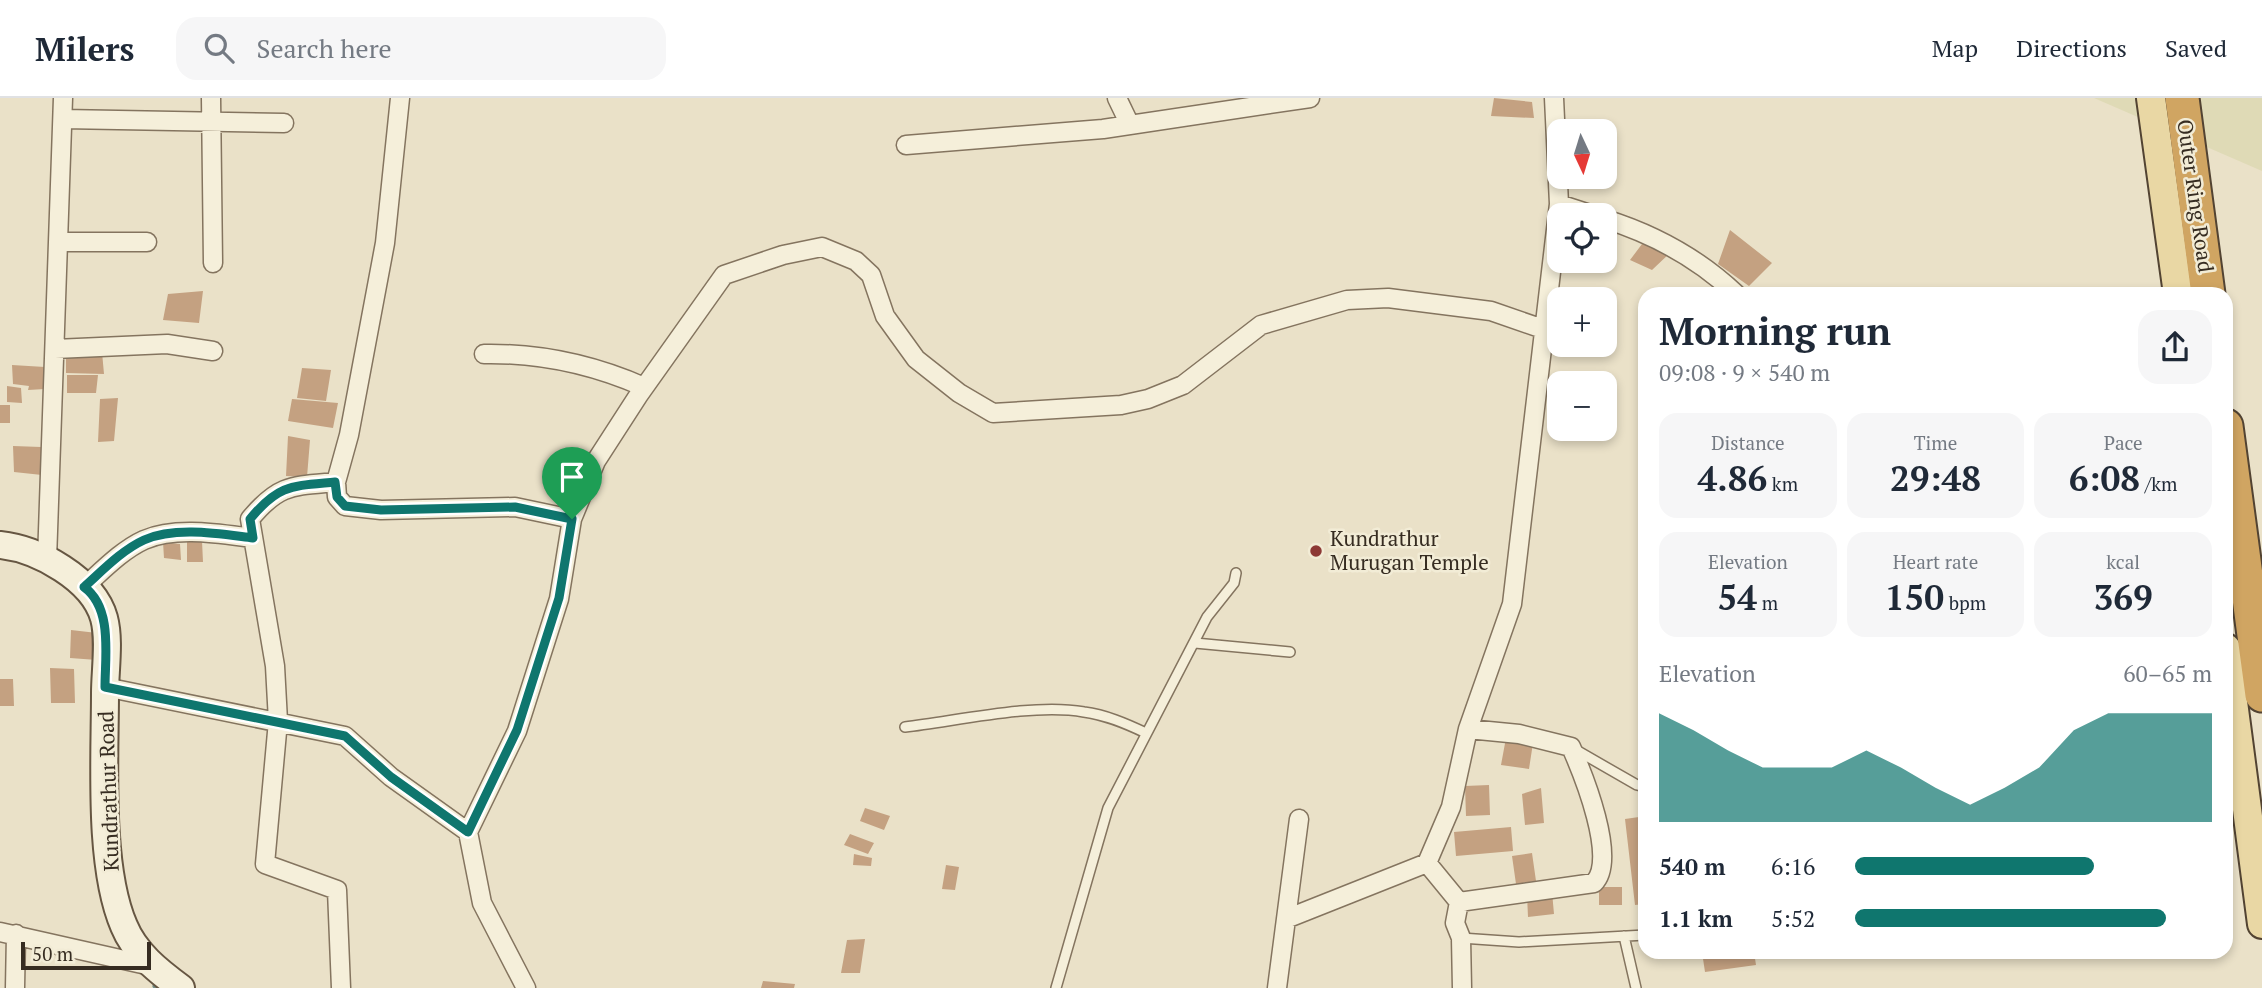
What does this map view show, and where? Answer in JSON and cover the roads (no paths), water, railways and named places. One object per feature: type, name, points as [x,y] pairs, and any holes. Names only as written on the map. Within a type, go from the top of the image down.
[{"type":"highway","name":"Outer Ring Road","points":[[2182,98],[2207,287]]},
{"type":"highway","points":[[2233,478],[2262,695]]},
{"type":"main road","points":[[2151,98],[2177,287]]},
{"type":"main road","points":[[2233,701],[2262,923]]},
{"type":"street","points":[[47,559],[63,98]]},
{"type":"street","points":[[211,98],[213,263]]},
{"type":"street","points":[[400,98],[385,243],[349,435],[335,482],[337,497],[345,506],[381,510],[515,507],[572,519]]},
{"type":"street","points":[[1117,98],[1130,125]]},
{"type":"street","points":[[906,145],[994,140],[1130,125],[1310,98]]},
{"type":"street","points":[[1554,98],[1559,203]]},
{"type":"street","points":[[63,119],[284,123]]},
{"type":"street","points":[[1617,223],[1646,232],[1728,287]]},
{"type":"street","points":[[58,242],[147,242]]},
{"type":"street","points":[[526,988],[482,903],[468,832],[521,717],[559,598],[572,519],[596,461],[644,387],[724,275],[783,255],[822,247],[856,261],[871,275],[885,316],[916,359],[959,393],[993,413],[1121,405],[1149,399],[1183,385],[1261,325],[1347,300],[1388,298],[1491,311],[1543,329]]},
{"type":"street","points":[[1286,919],[1427,863],[1451,807],[1468,729],[1511,604],[1550,273]]},
{"type":"street","points":[[55,349],[167,344],[214,351]]},
{"type":"street","points":[[484,354],[555,360],[609,372],[644,387]]},
{"type":"street","points":[[335,482],[299,485],[270,496],[250,519],[275,666],[278,721],[265,864],[337,890],[341,988]]},
{"type":"street","points":[[84,587],[143,540],[160,535],[218,534],[253,538]]},
{"type":"street","name":"Kundrathur Road","points":[[0,545],[15,547],[47,559],[91,593],[104,619],[105,774],[113,891],[124,928],[150,966],[181,988]]},
{"type":"street","points":[[105,687],[345,736],[391,777],[468,832]]},
{"type":"street","points":[[1459,902],[1594,883],[1600,877],[1603,867],[1601,838],[1594,811],[1571,747],[1519,734],[1468,729]]},
{"type":"street","points":[[1277,988],[1299,819]]},
{"type":"street","points":[[1427,863],[1459,902]]},
{"type":"street","points":[[1459,902],[1455,923],[1461,938],[1462,988]]},
{"type":"street","points":[[15,988],[8,933],[150,966]]},
{"type":"lane","points":[[1056,988],[1108,808],[1207,617],[1234,583],[1236,573]]},
{"type":"lane","points":[[1195,643],[1290,652]]},
{"type":"lane","points":[[905,727],[1039,711],[1081,711],[1113,718],[1146,733]]},
{"type":"lane","points":[[1571,747],[1638,786]]},
{"type":"lane","points":[[1461,938],[1519,942],[1638,935]]},
{"type":"lane","points":[[1624,936],[1636,988]]},
{"type":"place","name":"Kundrathur Murugan Temple","points":[[1316,551]]}]
